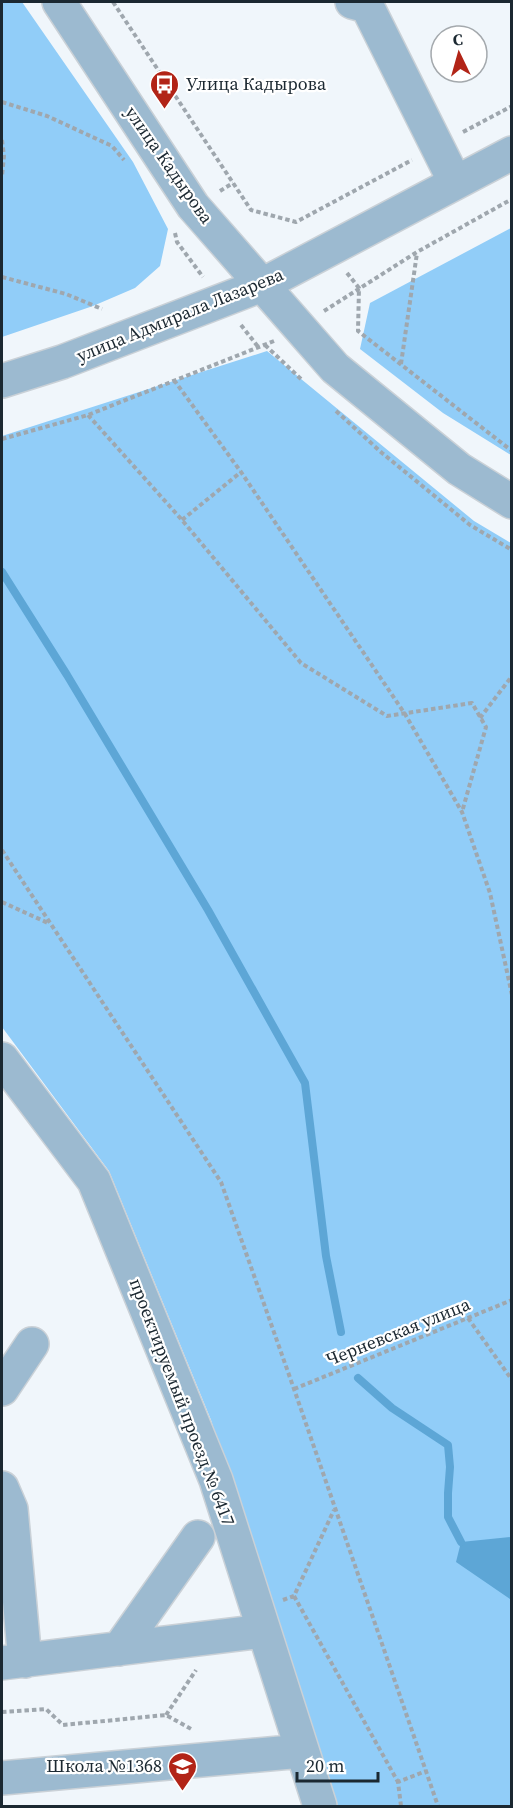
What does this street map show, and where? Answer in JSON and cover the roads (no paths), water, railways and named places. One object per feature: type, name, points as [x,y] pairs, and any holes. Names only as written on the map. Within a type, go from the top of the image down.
[{"type":"street","name":"улица Кадырова","points":[[59,2],[193,206],[335,368],[459,469],[512,502]]},
{"type":"street","points":[[352,2],[367,6],[455,182]]},
{"type":"street","name":"улица Адмирала Лазарева","points":[[2,381],[62,362],[262,285],[512,153]]},
{"type":"street","name":"проектируемый проезд № 6417","points":[[2,1059],[94,1181],[216,1480],[320,1806]]},
{"type":"street","points":[[2,1389],[32,1344]]},
{"type":"street","points":[[2,1488],[11,1509],[13,1662],[219,1637],[260,1620]]},
{"type":"street","points":[[119,1649],[198,1537]]},
{"type":"street","points":[[2,1778],[302,1751]]},
{"type":"waterway","points":[[2,572],[67,675],[208,910],[305,1083],[326,1256],[341,1332]]},
{"type":"waterway","points":[[358,1378],[392,1408],[448,1445],[450,1467],[448,1517],[461,1542]]},
{"type":"place","name":"Улица Кадырова","points":[[165,110]]},
{"type":"place","name":"Школа №1368","points":[[183,1792]]}]
